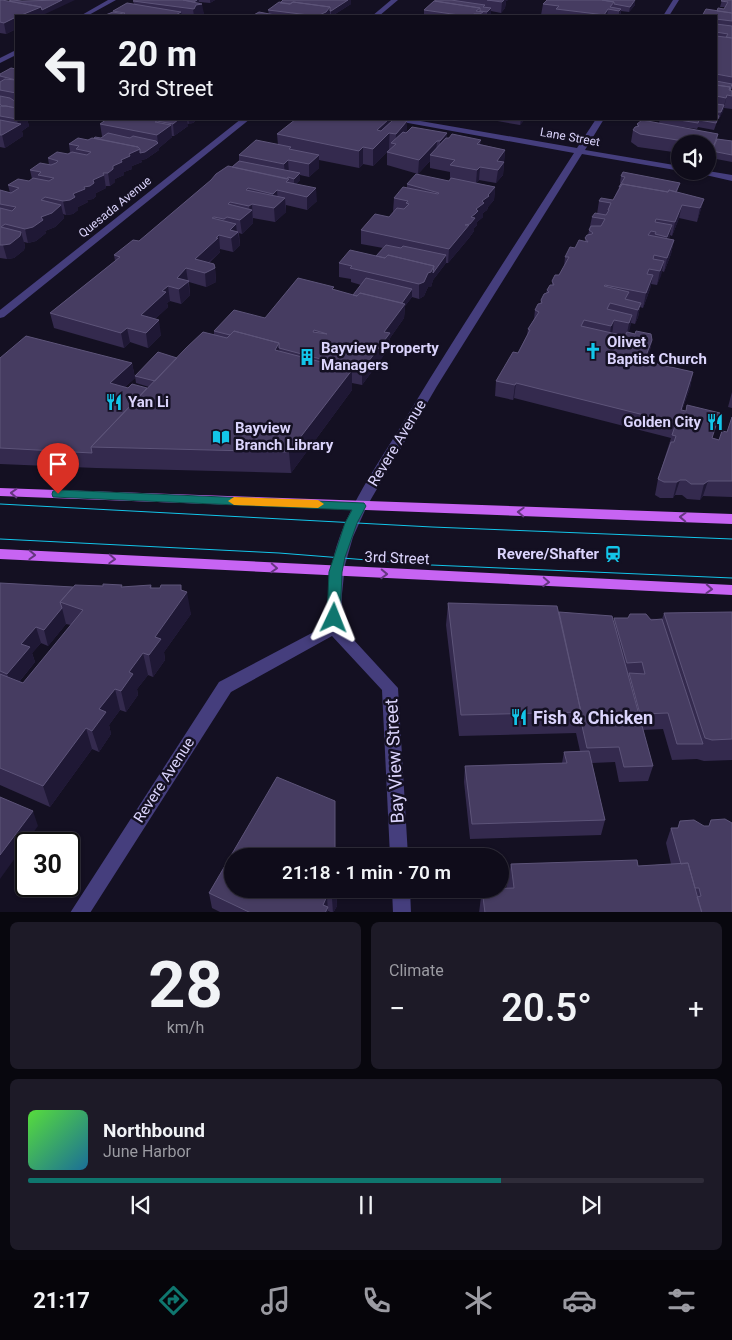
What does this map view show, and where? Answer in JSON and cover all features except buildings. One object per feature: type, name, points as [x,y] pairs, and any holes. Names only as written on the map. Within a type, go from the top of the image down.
[{"type":"main road","points":[[0,492],[732,519]]},
{"type":"main road","name":"3rd Street","points":[[0,554],[335,572],[732,590]]},
{"type":"street","points":[[85,15],[113,0]]},
{"type":"street","points":[[376,15],[395,0]]},
{"type":"street","points":[[667,15],[676,0]]},
{"type":"street","points":[[8,50],[15,51]]},
{"type":"street","points":[[0,61],[15,52]]},
{"type":"street","name":"Quesada Avenue","points":[[0,315],[245,120]]},
{"type":"street","name":"Lane Street","points":[[403,120],[671,167]]},
{"type":"street","name":"Revere Avenue","points":[[79,912],[225,687],[334,628],[335,572],[351,523],[431,386],[599,120]]},
{"type":"street","points":[[716,175],[732,178]]},
{"type":"street","name":"Bay View Street","points":[[334,628],[390,688],[399,848]]},
{"type":"street","points":[[401,898],[402,912]]},
{"type":"tram line","points":[[0,504],[432,527],[732,539]]},
{"type":"tram line","points":[[0,539],[279,553],[431,565],[732,578]]},
{"type":"slow traffic","points":[[234,501],[318,504]]},
{"type":"place","name":"Olivet Baptist Church","points":[[593,351]]},
{"type":"place","name":"Bayview Property Managers","points":[[307,357]]},
{"type":"place","name":"Yan Li","points":[[114,402]]},
{"type":"place","name":"Golden City","points":[[715,422]]},
{"type":"place","name":"Bayview Branch Library","points":[[221,437]]},
{"type":"place","name":"Revere/Shafter","points":[[613,554]]},
{"type":"place","name":"Fish & Chicken","points":[[519,717]]},
{"type":"route","points":[[58,494],[360,506],[351,523],[335,572],[334,618]]}]
